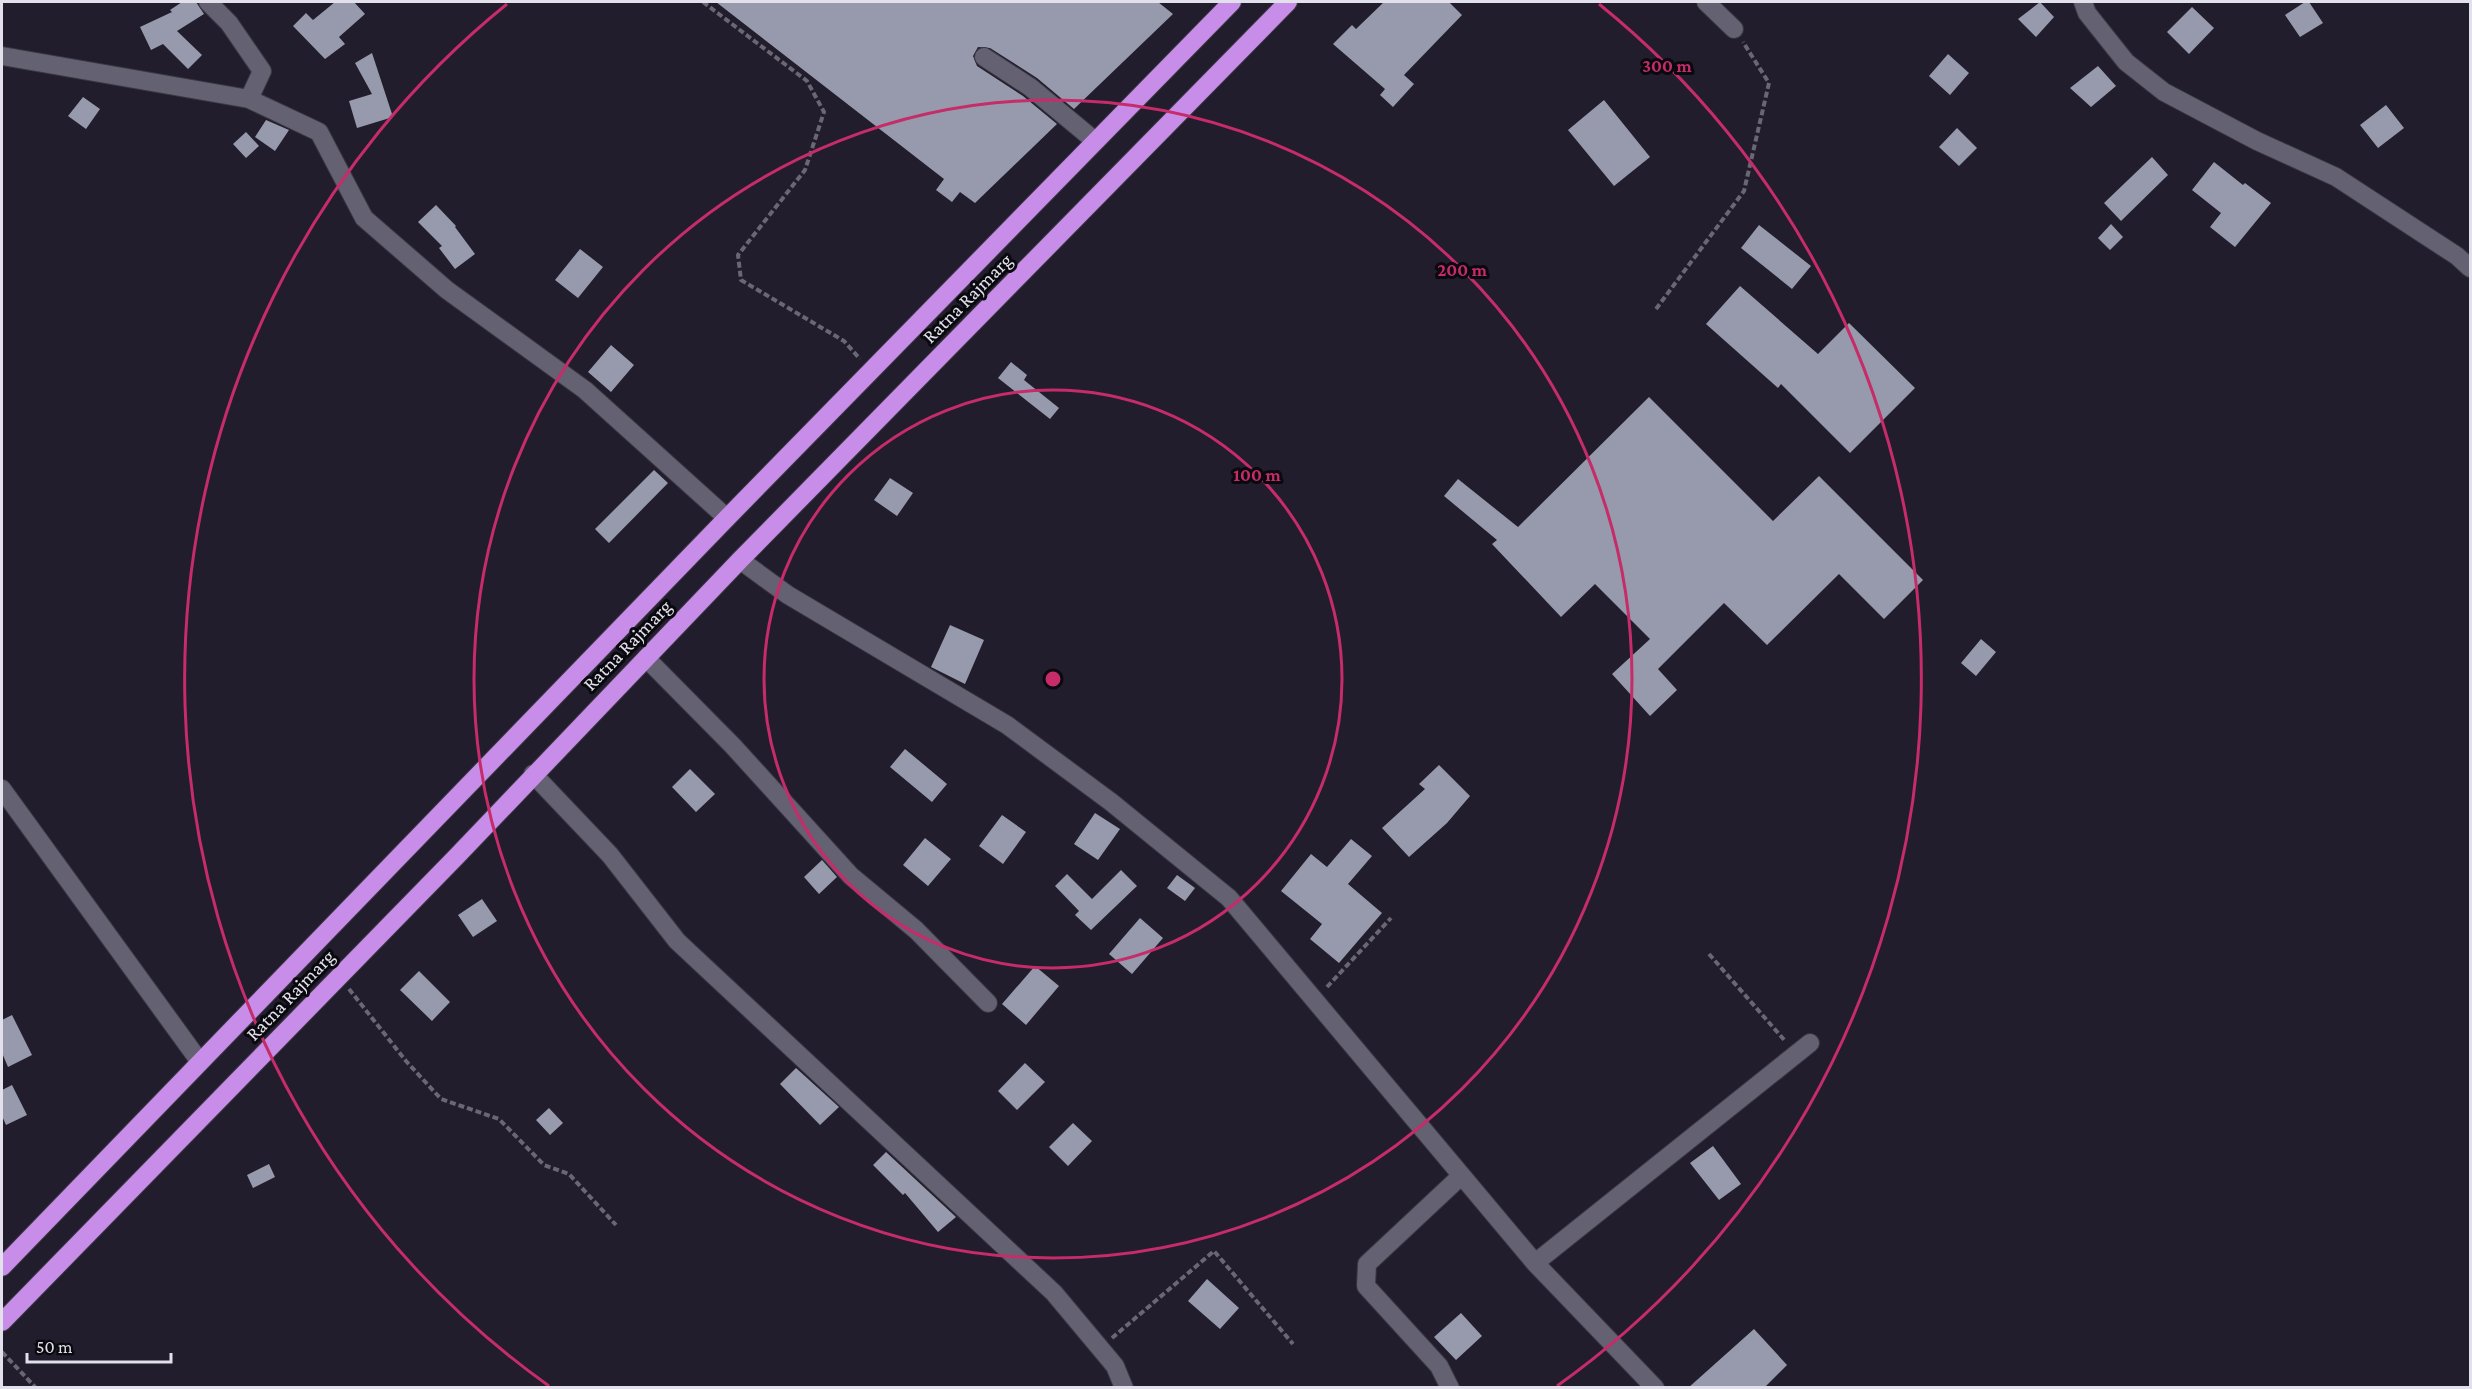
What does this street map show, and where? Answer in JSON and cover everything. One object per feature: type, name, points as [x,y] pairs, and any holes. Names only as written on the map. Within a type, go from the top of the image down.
[{"type":"highway","name":"Ratna Rajmarg","points":[[2,1267],[727,518],[1232,2]]},
{"type":"highway","name":"Ratna Rajmarg","points":[[2,1322],[740,560],[1288,2]]},
{"type":"street","points":[[208,2],[229,23],[262,71],[249,99]]},
{"type":"street","points":[[1706,2],[1734,28]]},
{"type":"street","points":[[2083,2],[2087,13],[2126,62],[2164,92],[2257,141],[2336,177],[2457,255],[2470,268]]},
{"type":"street","points":[[2,56],[249,99],[319,132],[364,218],[447,290],[585,390],[727,518]]},
{"type":"street","points":[[984,57],[1030,87],[1095,141]]},
{"type":"street","points":[[740,560],[788,595],[1007,725],[1111,802],[1228,898],[1536,1263],[1655,1388]]},
{"type":"street","points":[[646,658],[740,755],[851,876],[916,930],[988,1003]]},
{"type":"street","points":[[533,774],[610,855],[677,941],[1054,1293],[1115,1366],[1124,1388]]},
{"type":"street","points":[[2,789],[200,1062]]},
{"type":"street","points":[[1536,1263],[1803,1049]]},
{"type":"street","points":[[1450,1388],[1439,1365],[1366,1286],[1368,1264],[1461,1176]]},
{"type":"path","points":[[703,2],[807,81],[824,112],[805,170],[738,255],[741,280],[844,341],[870,371]]},
{"type":"path","points":[[1656,309],[1744,190],[1769,83],[1734,28]]},
{"type":"path","points":[[1314,1000],[1391,918]]},
{"type":"path","points":[[1708,954],[1803,1049]]},
{"type":"path","points":[[339,976],[406,1061],[441,1099],[499,1119],[544,1165],[569,1174],[615,1225]]},
{"type":"path","points":[[1100,1348],[1214,1251],[1293,1344]]},
{"type":"path","points":[[2,1352],[36,1388]]},
{"type":"building","points":[[182,2],[196,2],[204,14],[177,31],[202,55],[188,69],[163,44],[151,50],[140,27],[172,12],[170,10]]},
{"type":"building","points":[[335,2],[354,2],[365,14],[339,37],[345,44],[325,59],[293,26],[306,13],[313,20]]},
{"type":"building","points":[[716,2],[1158,2],[1173,14],[1074,109],[1037,78],[990,48],[978,47],[973,56],[977,66],[1023,96],[1057,124],[975,203],[960,192],[952,202],[936,190],[944,179]]},
{"type":"building","points":[[1384,2],[1449,2],[1462,15],[1404,75],[1414,84],[1393,107],[1380,95],[1385,89],[1333,44],[1352,25],[1356,29]]},
{"type":"building","points":[[2040,2],[2054,17],[2036,37],[2018,19]]},
{"type":"building","points":[[2305,2],[2309,2],[2323,23],[2300,37],[2285,15]]},
{"type":"building","points":[[2192,7],[2214,28],[2189,54],[2167,32]]},
{"type":"building","points":[[372,53],[393,117],[357,128],[349,101],[372,94],[355,63]]},
{"type":"building","points":[[1948,54],[1969,73],[1950,95],[1929,76]]},
{"type":"building","points":[[2098,66],[2116,86],[2091,107],[2070,88]]},
{"type":"building","points":[[83,97],[100,109],[86,129],[68,116]]},
{"type":"building","points":[[1604,100],[1650,157],[1614,186],[1568,130]]},
{"type":"building","points":[[2386,105],[2404,128],[2378,148],[2360,125]]},
{"type":"building","points":[[266,120],[289,130],[275,151],[255,137]]},
{"type":"building","points":[[1957,128],[1977,148],[1959,166],[1939,147]]},
{"type":"building","points":[[246,132],[259,146],[246,158],[233,144]]},
{"type":"building","points":[[2152,157],[2168,175],[2121,221],[2104,203]]},
{"type":"building","points":[[2214,162],[2271,203],[2235,247],[2210,227],[2221,213],[2192,190]]},
{"type":"building","points":[[436,205],[456,226],[475,254],[455,269],[439,248],[442,246],[418,222]]},
{"type":"building","points":[[2111,224],[2123,237],[2110,250],[2098,238]]},
{"type":"building","points":[[1759,225],[1811,266],[1792,289],[1741,248]]},
{"type":"building","points":[[580,249],[603,267],[578,298],[555,280]]},
{"type":"building","points":[[1740,286],[1818,354],[1849,323],[1915,388],[1850,453],[1781,384],[1778,388],[1706,324]]},
{"type":"building","points":[[611,345],[634,365],[611,392],[588,372]]},
{"type":"building","points":[[1011,362],[1027,375],[1024,380],[1059,408],[1050,419],[998,378]]},
{"type":"building","points":[[1649,397],[1773,521],[1819,476],[1923,580],[1884,619],[1839,574],[1767,645],[1724,603],[1658,669],[1677,690],[1650,716],[1612,674],[1650,639],[1595,584],[1561,617],[1492,544],[1497,540],[1444,496],[1458,479],[1518,527]]},
{"type":"building","points":[[654,470],[668,483],[609,543],[595,529]]},
{"type":"building","points":[[890,478],[913,493],[897,516],[874,500]]},
{"type":"building","points":[[950,625],[984,640],[965,684],[931,667]]},
{"type":"building","points":[[1981,639],[1996,652],[1976,676],[1961,663]]},
{"type":"building","points":[[905,749],[947,784],[932,802],[890,767]]},
{"type":"building","points":[[1439,765],[1470,796],[1447,823],[1409,857],[1382,828],[1425,789],[1419,784]]},
{"type":"building","points":[[690,769],[715,794],[696,812],[672,787]]},
{"type":"building","points":[[1095,813],[1120,829],[1098,860],[1074,844]]},
{"type":"building","points":[[1002,815],[1026,832],[1003,864],[979,846]]},
{"type":"building","points":[[925,838],[951,859],[928,886],[903,865]]},
{"type":"building","points":[[1351,839],[1372,856],[1348,884],[1382,913],[1339,963],[1310,939],[1322,924],[1281,891],[1311,854],[1327,867]]},
{"type":"building","points":[[822,860],[837,877],[819,894],[804,877]]},
{"type":"building","points":[[1121,870],[1137,886],[1091,930],[1075,915],[1079,911],[1055,886],[1067,874],[1092,899]]},
{"type":"building","points":[[1177,875],[1195,888],[1185,901],[1167,888]]},
{"type":"building","points":[[482,899],[497,921],[473,937],[458,915]]},
{"type":"building","points":[[1140,918],[1163,938],[1132,974],[1109,954]]},
{"type":"building","points":[[1035,966],[1059,986],[1026,1025],[1002,1004]]},
{"type":"building","points":[[419,971],[450,1002],[432,1021],[400,990]]},
{"type":"building","points":[[12,1015],[32,1055],[8,1067],[2,1053],[2,1020]]},
{"type":"building","points":[[1025,1063],[1045,1082],[1017,1110],[998,1091]]},
{"type":"building","points":[[796,1068],[839,1107],[820,1125],[780,1084]]},
{"type":"building","points":[[12,1085],[27,1115],[6,1125],[2,1116],[2,1090]]},
{"type":"building","points":[[549,1108],[563,1123],[550,1135],[536,1120]]},
{"type":"building","points":[[1073,1123],[1092,1141],[1068,1166],[1049,1147]]},
{"type":"building","points":[[1713,1146],[1741,1184],[1719,1200],[1690,1163]]},
{"type":"building","points":[[886,1152],[956,1217],[938,1232],[905,1193],[903,1195],[873,1165]]},
{"type":"building","points":[[269,1164],[275,1177],[253,1188],[247,1175]]},
{"type":"building","points":[[1207,1279],[1239,1308],[1220,1329],[1188,1301]]},
{"type":"building","points":[[1461,1313],[1482,1336],[1456,1360],[1434,1337]]},
{"type":"building","points":[[1754,1329],[1787,1365],[1764,1388],[1688,1388]]}]
